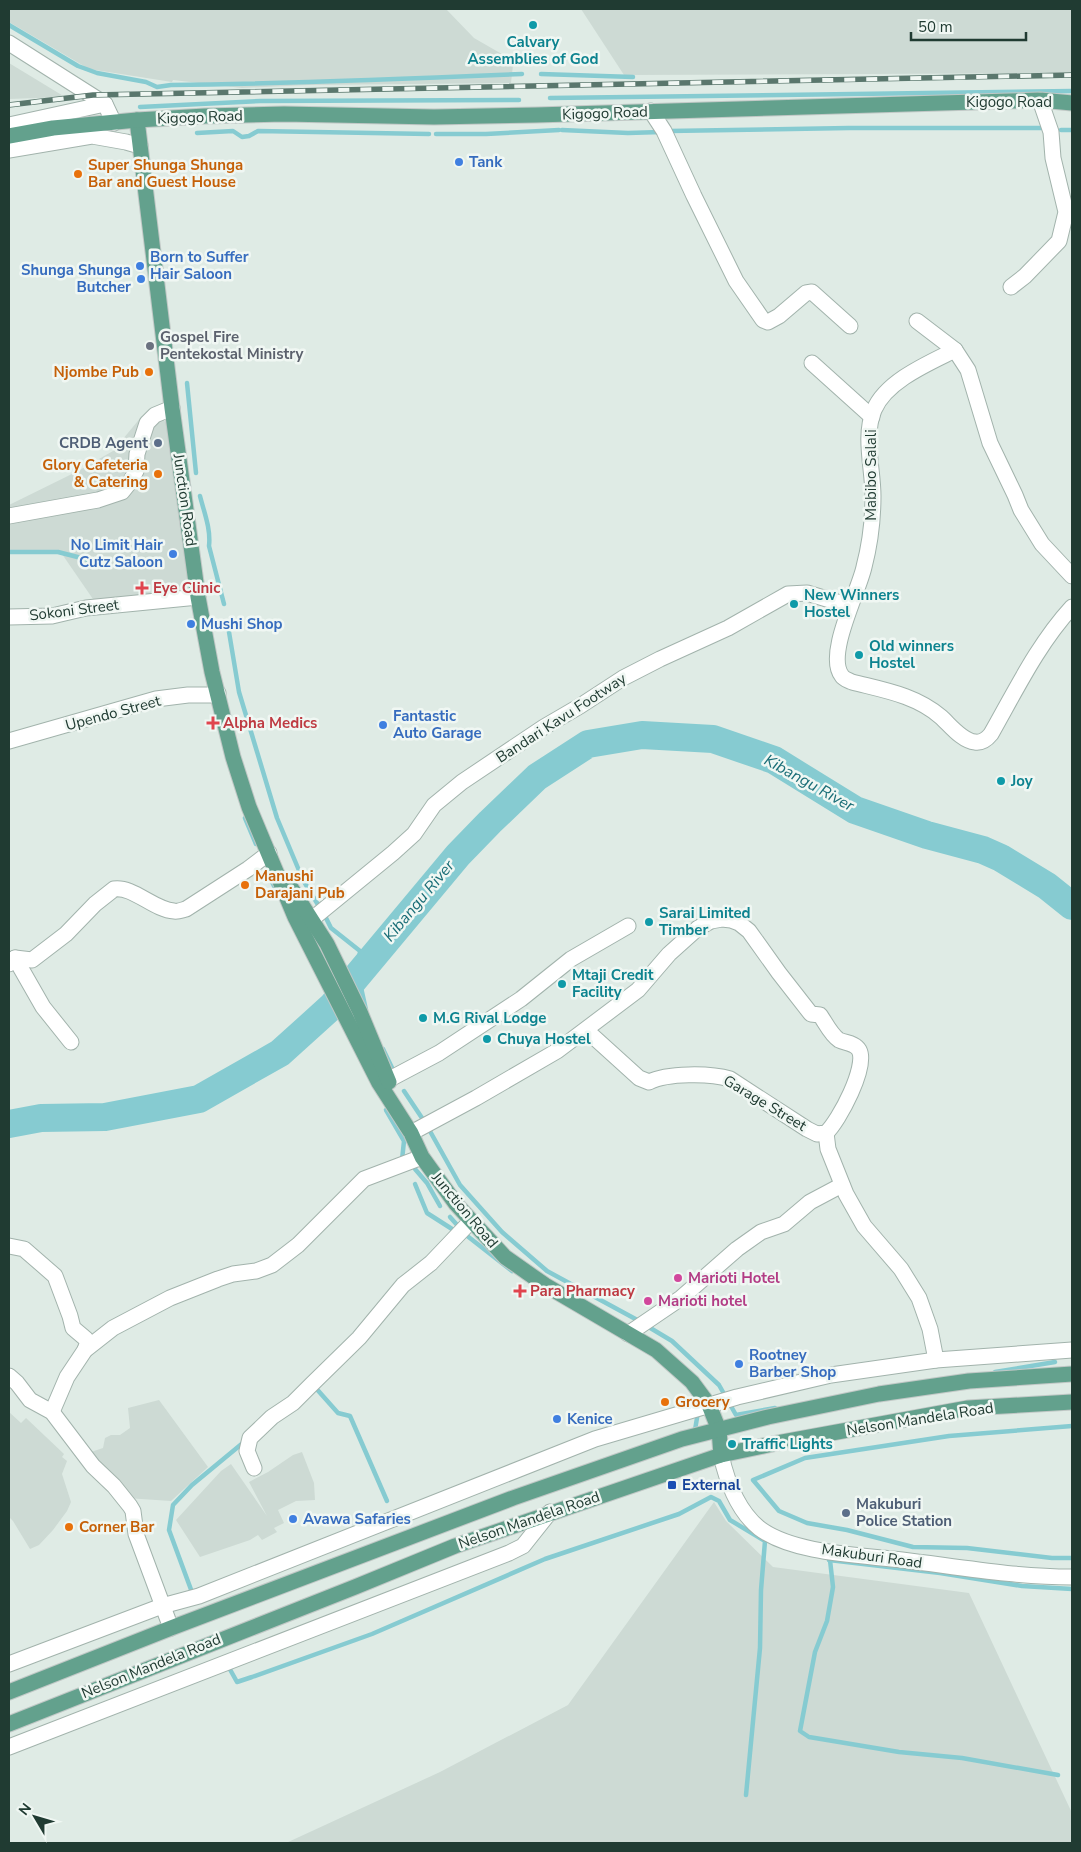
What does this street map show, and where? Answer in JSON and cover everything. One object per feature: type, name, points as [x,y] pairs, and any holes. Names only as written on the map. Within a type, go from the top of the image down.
[{"type":"main road","name":"Kigogo Road","points":[[9,136],[53,128],[137,120],[284,114],[434,117],[1040,100],[1072,102]]},
{"type":"main road","name":"Junction Road","points":[[137,120],[172,408],[198,597],[212,672],[233,757],[248,807],[295,917],[313,953],[354,1016],[388,1080],[392,1105]]},
{"type":"main road","name":"Junction Road","points":[[276,871],[290,884],[327,944],[354,1016],[392,1105],[411,1132],[422,1157],[471,1222],[506,1257],[545,1285],[656,1350],[672,1363],[692,1382],[710,1406],[719,1430],[721,1455]]},
{"type":"main road","name":"Nelson Mandela Road","points":[[9,1692],[171,1628],[513,1498],[682,1439],[768,1417],[879,1394],[969,1381],[1069,1374]]},
{"type":"main road","name":"Nelson Mandela Road","points":[[9,1724],[437,1553],[550,1512],[721,1455],[968,1408],[1072,1402]]},
{"type":"street","points":[[9,43],[105,104],[114,123]]},
{"type":"street","points":[[1011,287],[1025,276],[1059,241],[1066,212],[1053,158],[1051,132],[1040,100]]},
{"type":"street","points":[[9,125],[105,104]]},
{"type":"street","points":[[651,111],[664,132],[736,281],[763,320],[768,322],[779,316],[806,293],[812,292],[850,326]]},
{"type":"street","points":[[9,150],[92,136],[140,146]]},
{"type":"street","points":[[917,321],[955,350],[968,370],[990,443],[1021,510],[1042,544],[1072,576]]},
{"type":"street","name":"Mabibo Salali","points":[[955,350],[921,367],[890,389],[879,400],[872,417],[870,440],[873,495],[872,527],[864,570],[839,641],[839,671],[843,677],[852,682],[910,698],[939,716],[966,739],[975,742],[985,740],[991,734],[1036,655],[1058,623],[1072,607]]},
{"type":"street","points":[[812,363],[872,417]]},
{"type":"street","points":[[9,516],[98,500],[122,492],[136,471],[137,454],[147,423],[155,415],[172,408]]},
{"type":"street","name":"Bandari Kavu Footway","points":[[311,920],[394,853],[414,834],[434,805],[462,782],[544,727],[623,678],[728,628],[788,594],[807,593],[850,606]]},
{"type":"street","name":"Sokoni Street","points":[[9,617],[52,616],[86,608],[198,597]]},
{"type":"street","name":"Upendo Street","points":[[9,741],[156,699],[188,695],[214,695],[218,693]]},
{"type":"street","points":[[12,961],[32,960],[40,955],[66,934],[102,898],[114,889],[125,890],[173,912],[186,910],[248,869],[268,853]]},
{"type":"street","name":"Garage Street","points":[[411,1132],[476,1098],[557,1051],[638,990],[669,954],[698,928],[711,921],[722,919],[739,922],[750,931],[779,973],[811,1014],[820,1015],[836,1037],[856,1046],[860,1052],[861,1061],[841,1114],[826,1132],[818,1134],[807,1129],[730,1079],[718,1075],[702,1074],[659,1077],[649,1082],[639,1078],[586,1030]]},
{"type":"street","points":[[388,1080],[439,1053],[521,999],[571,959],[628,926]]},
{"type":"street","points":[[12,961],[43,1007],[71,1042]]},
{"type":"street","points":[[826,1132],[828,1149],[842,1185],[864,1226],[901,1270],[918,1298],[930,1329],[936,1360]]},
{"type":"street","points":[[85,1350],[112,1328],[170,1298],[233,1274],[256,1271],[272,1265],[298,1246],[364,1179],[422,1157]]},
{"type":"street","points":[[628,1334],[681,1298],[737,1249],[761,1232],[784,1224],[810,1202],[842,1185]]},
{"type":"street","points":[[254,1468],[247,1451],[250,1438],[272,1417],[293,1403],[358,1338],[403,1285],[431,1263],[471,1222]]},
{"type":"street","points":[[9,1246],[24,1249],[56,1276],[73,1328],[86,1339],[85,1350],[67,1377],[52,1412]]},
{"type":"street","points":[[9,1664],[162,1606],[199,1596],[595,1439],[710,1406],[830,1375],[936,1360],[1072,1349],[1069,1374]]},
{"type":"street","points":[[9,1376],[30,1400],[52,1412],[88,1459],[114,1486],[132,1511],[136,1534],[171,1628]]},
{"type":"street","name":"Makuburi Road","points":[[721,1455],[732,1493],[752,1520],[760,1529],[784,1540],[835,1553],[1042,1577],[1072,1577]]},
{"type":"street","points":[[9,1747],[509,1553],[523,1546],[550,1512]]},
{"type":"shaded area","points":[[9,9],[446,9],[474,38],[507,57],[513,65],[511,83],[308,85],[242,88],[173,80],[172,82],[89,69],[9,22]]},
{"type":"shaded area","points":[[581,9],[1072,9],[1072,73],[624,75]]},
{"type":"shaded area","points":[[9,63],[65,97],[9,99]]},
{"type":"shaded area","points":[[158,415],[172,428],[191,581],[188,592],[95,602],[62,554],[40,551],[9,552],[9,505],[78,471],[113,451],[142,416]]},
{"type":"shaded area","points":[[159,1400],[208,1467],[171,1501],[126,1498],[91,1452],[103,1448],[105,1438],[111,1435],[120,1435],[130,1428],[128,1408]]},
{"type":"shaded area","points":[[9,1412],[21,1423],[26,1418],[64,1454],[62,1457],[67,1461],[62,1474],[71,1502],[67,1511],[53,1530],[39,1545],[30,1549],[9,1517]]},
{"type":"shaded area","points":[[302,1452],[314,1483],[315,1500],[296,1501],[278,1510],[284,1523],[274,1528],[277,1532],[262,1540],[258,1535],[250,1540],[200,1557],[176,1520],[221,1471],[231,1464],[267,1516],[249,1482],[293,1455]]},
{"type":"shaded area","points":[[714,1502],[726,1521],[773,1567],[969,1593],[1072,1813],[1072,1843],[286,1843],[440,1772],[568,1705]]},
{"type":"waterway","points":[[9,25],[78,66],[97,73],[146,82],[157,87],[171,85],[522,74]]},
{"type":"waterway","points":[[541,74],[633,77]]},
{"type":"waterway","points":[[550,98],[1072,91]]},
{"type":"waterway","points":[[140,107],[260,101],[519,100]]},
{"type":"waterway","points":[[669,131],[849,128],[1046,128]]},
{"type":"waterway","points":[[436,134],[486,134],[559,130]]},
{"type":"waterway","points":[[562,130],[628,133],[661,132]]},
{"type":"waterway","points":[[1061,130],[1072,130]]},
{"type":"waterway","points":[[197,133],[233,131],[242,137],[249,136],[258,131],[429,134]]},
{"type":"waterway","points":[[187,383],[196,473]]},
{"type":"waterway","points":[[200,496],[208,527],[209,546],[224,604]]},
{"type":"waterway","points":[[9,552],[58,552],[93,561]]},
{"type":"waterway","points":[[228,626],[239,692],[277,818],[303,880],[320,908]]},
{"type":"waterway","name":"Kibangu River","points":[[9,1124],[41,1118],[105,1117],[199,1099],[280,1053],[332,1006],[458,855],[490,822],[537,777],[588,744],[642,735],[713,739],[774,760],[855,810],[927,835],[983,850],[1001,858],[1047,886],[1072,906]]},
{"type":"waterway","points":[[245,818],[256,844]]},
{"type":"waterway","points":[[271,880],[276,890]]},
{"type":"waterway","points":[[324,914],[331,928],[360,951],[358,974],[366,1010]]},
{"type":"waterway","points":[[383,1049],[394,1072]]},
{"type":"waterway","points":[[404,1091],[426,1124],[460,1185],[502,1232],[547,1271],[641,1322]]},
{"type":"waterway","points":[[386,1110],[404,1141],[402,1160]]},
{"type":"waterway","points":[[415,1169],[427,1183],[440,1206]]},
{"type":"waterway","points":[[415,1184],[427,1213],[452,1229],[454,1234]]},
{"type":"waterway","points":[[450,1217],[458,1226]]},
{"type":"waterway","points":[[466,1235],[512,1271]]},
{"type":"waterway","points":[[647,1326],[672,1341],[719,1385],[736,1415],[775,1408]]},
{"type":"waterway","points":[[995,1372],[1055,1362]]},
{"type":"waterway","points":[[314,1386],[338,1413],[350,1416],[387,1501]]},
{"type":"waterway","points":[[695,1430],[698,1412]]},
{"type":"waterway","points":[[1072,1426],[949,1436],[805,1458],[753,1480],[779,1511],[807,1523],[847,1530],[913,1547],[967,1548],[1052,1558],[1072,1558]]},
{"type":"waterway","points":[[193,1595],[169,1530],[173,1505],[192,1485],[244,1442]]},
{"type":"waterway","points":[[227,1664],[237,1682],[252,1677],[372,1634],[545,1559],[679,1514],[711,1497],[719,1501],[730,1520],[765,1541],[761,1590],[760,1648],[746,1795]]},
{"type":"waterway","points":[[829,1560],[940,1573],[1022,1586],[1072,1589]]},
{"type":"waterway","points":[[830,1560],[833,1587],[827,1621],[815,1652],[800,1731],[809,1737],[899,1752],[962,1758],[1058,1775]]},
{"type":"railway","points":[[9,105],[93,95],[1072,75]]},
{"type":"place","name":"Calvary Assemblies of God","points":[[533,25]]},
{"type":"place","name":"Tank","points":[[459,162]]},
{"type":"place","name":"Super Shunga Shunga Bar and Guest House","points":[[78,174]]},
{"type":"place","name":"Born to Suffer Hair Saloon","points":[[140,266]]},
{"type":"place","name":"Shunga Shunga Butcher","points":[[141,279]]},
{"type":"place","name":"Gospel Fire Pentekostal Ministry","points":[[150,346]]},
{"type":"place","name":"Njombe Pub","points":[[149,372]]},
{"type":"place","name":"CRDB Agent","points":[[158,443]]},
{"type":"place","name":"Glory Cafeteria & Catering","points":[[158,474]]},
{"type":"place","name":"No Limit Hair Cutz Saloon","points":[[173,554]]},
{"type":"place","name":"Eye Clinic","points":[[142,588]]},
{"type":"place","name":"New Winners Hostel","points":[[794,604]]},
{"type":"place","name":"Mushi Shop","points":[[191,624]]},
{"type":"place","name":"Old winners Hostel","points":[[859,655]]},
{"type":"place","name":"Alpha Medics","points":[[213,723]]},
{"type":"place","name":"Fantastic Auto Garage","points":[[383,725]]},
{"type":"place","name":"Joy","points":[[1001,781]]},
{"type":"place","name":"Manushi Darajani Pub","points":[[245,885]]},
{"type":"place","name":"Sarai Limited Timber","points":[[649,922]]},
{"type":"place","name":"Mtaji Credit Facility","points":[[562,984]]},
{"type":"place","name":"M.G Rival Lodge","points":[[423,1018]]},
{"type":"place","name":"Chuya Hostel","points":[[487,1039]]},
{"type":"place","name":"Marioti Hotel","points":[[678,1278]]},
{"type":"place","name":"Para Pharmacy","points":[[520,1291]]},
{"type":"place","name":"Marioti hotel","points":[[648,1301]]},
{"type":"place","name":"Rootney Barber Shop","points":[[739,1364]]},
{"type":"place","name":"Grocery","points":[[665,1402]]},
{"type":"place","name":"Kenice","points":[[557,1419]]},
{"type":"place","name":"Traffic Lights","points":[[732,1444]]},
{"type":"place","name":"External","points":[[672,1485]]},
{"type":"place","name":"Makuburi Police Station","points":[[846,1513]]},
{"type":"place","name":"Avawa Safaries","points":[[293,1519]]},
{"type":"place","name":"Corner Bar","points":[[69,1527]]}]
